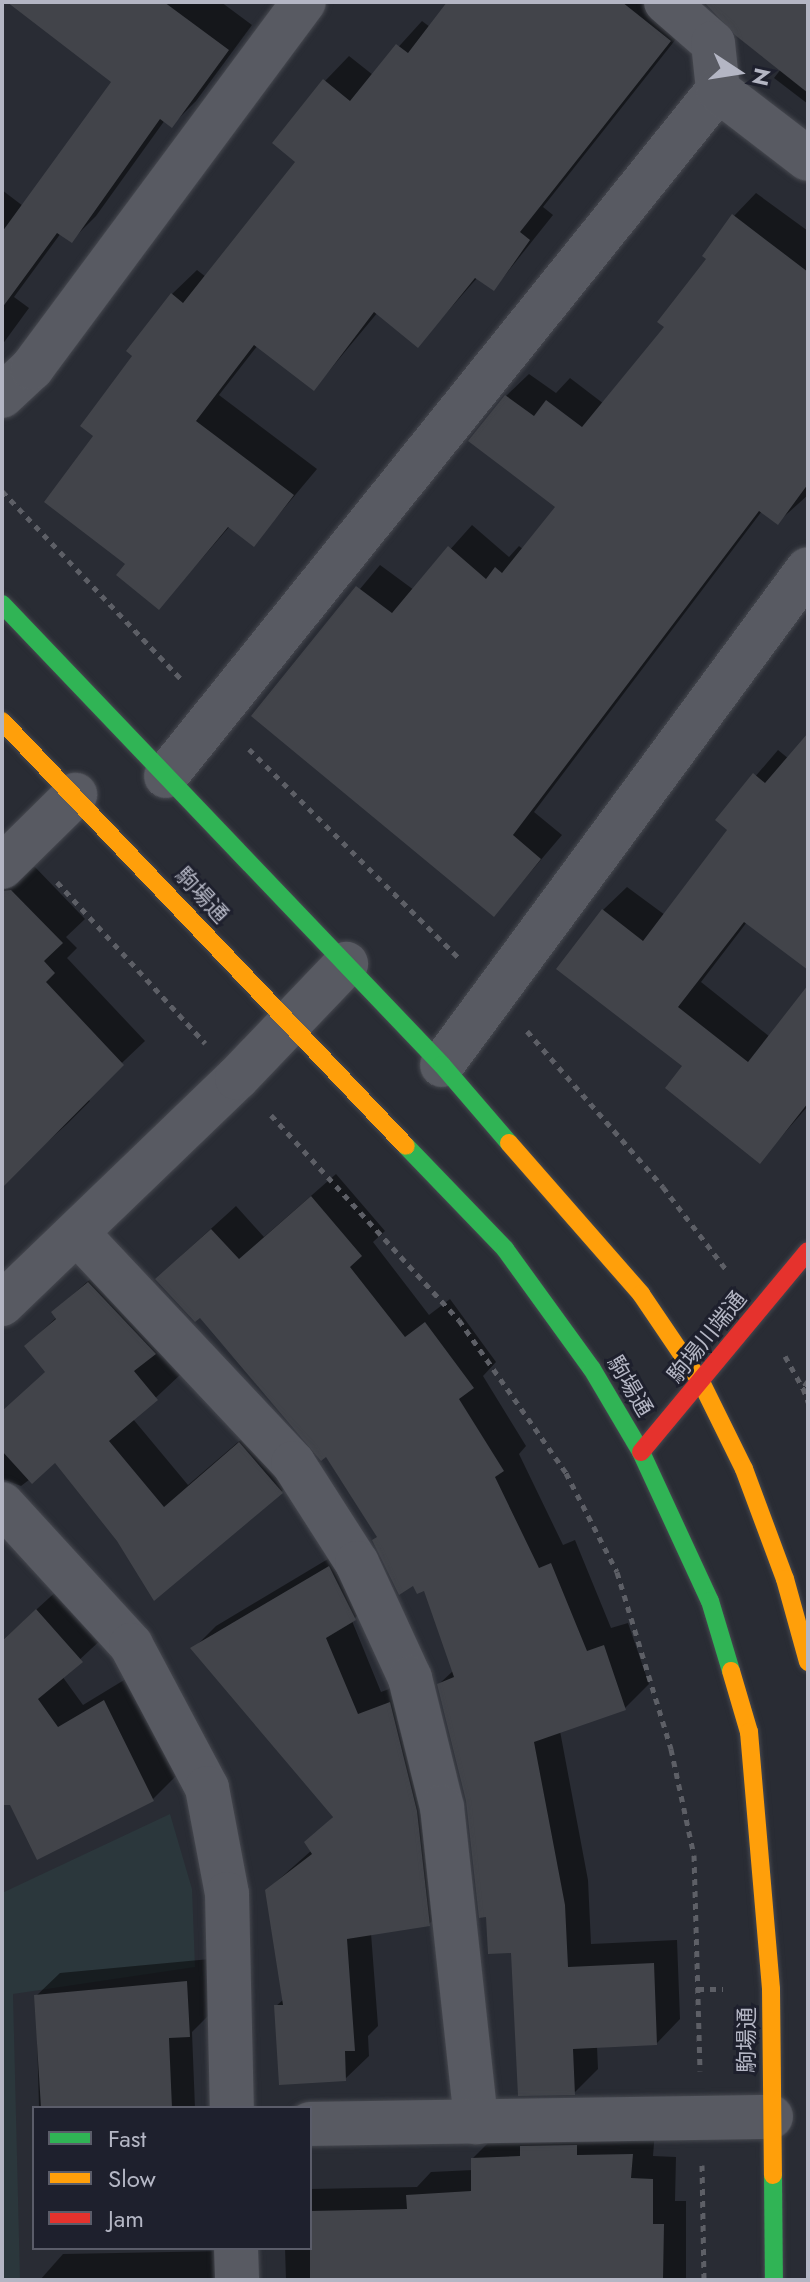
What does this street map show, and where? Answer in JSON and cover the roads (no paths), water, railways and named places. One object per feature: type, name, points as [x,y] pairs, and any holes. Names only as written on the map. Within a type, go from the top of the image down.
[{"type":"street","points":[[2,396],[32,368],[304,2]]},
{"type":"street","points":[[166,776],[718,90],[713,43],[666,2]]},
{"type":"street","points":[[718,90],[808,159]]},
{"type":"street","points":[[442,1065],[808,569]]},
{"type":"street","points":[[2,604],[442,1065],[641,1294],[702,1384],[744,1469],[785,1579],[808,1662]]},
{"type":"street","name":"駒場通","points":[[2,721],[505,1249],[592,1369],[641,1452],[710,1601],[749,1732],[771,1989],[774,2280]]},
{"type":"street","points":[[13,856],[75,795]]},
{"type":"street","points":[[2,1304],[237,1078],[288,1020],[346,964]]},
{"type":"street","points":[[77,1233],[293,1463],[357,1563],[410,1678],[442,1807],[476,2122]]},
{"type":"street","name":"駒場川端通","points":[[641,1452],[702,1384],[808,1251]]},
{"type":"street","points":[[2,1504],[131,1645],[207,1788],[227,1894],[232,2106]]},
{"type":"street","points":[[312,2124],[771,2117]]},
{"type":"street","points":[[236,2250],[237,2280]]}]
